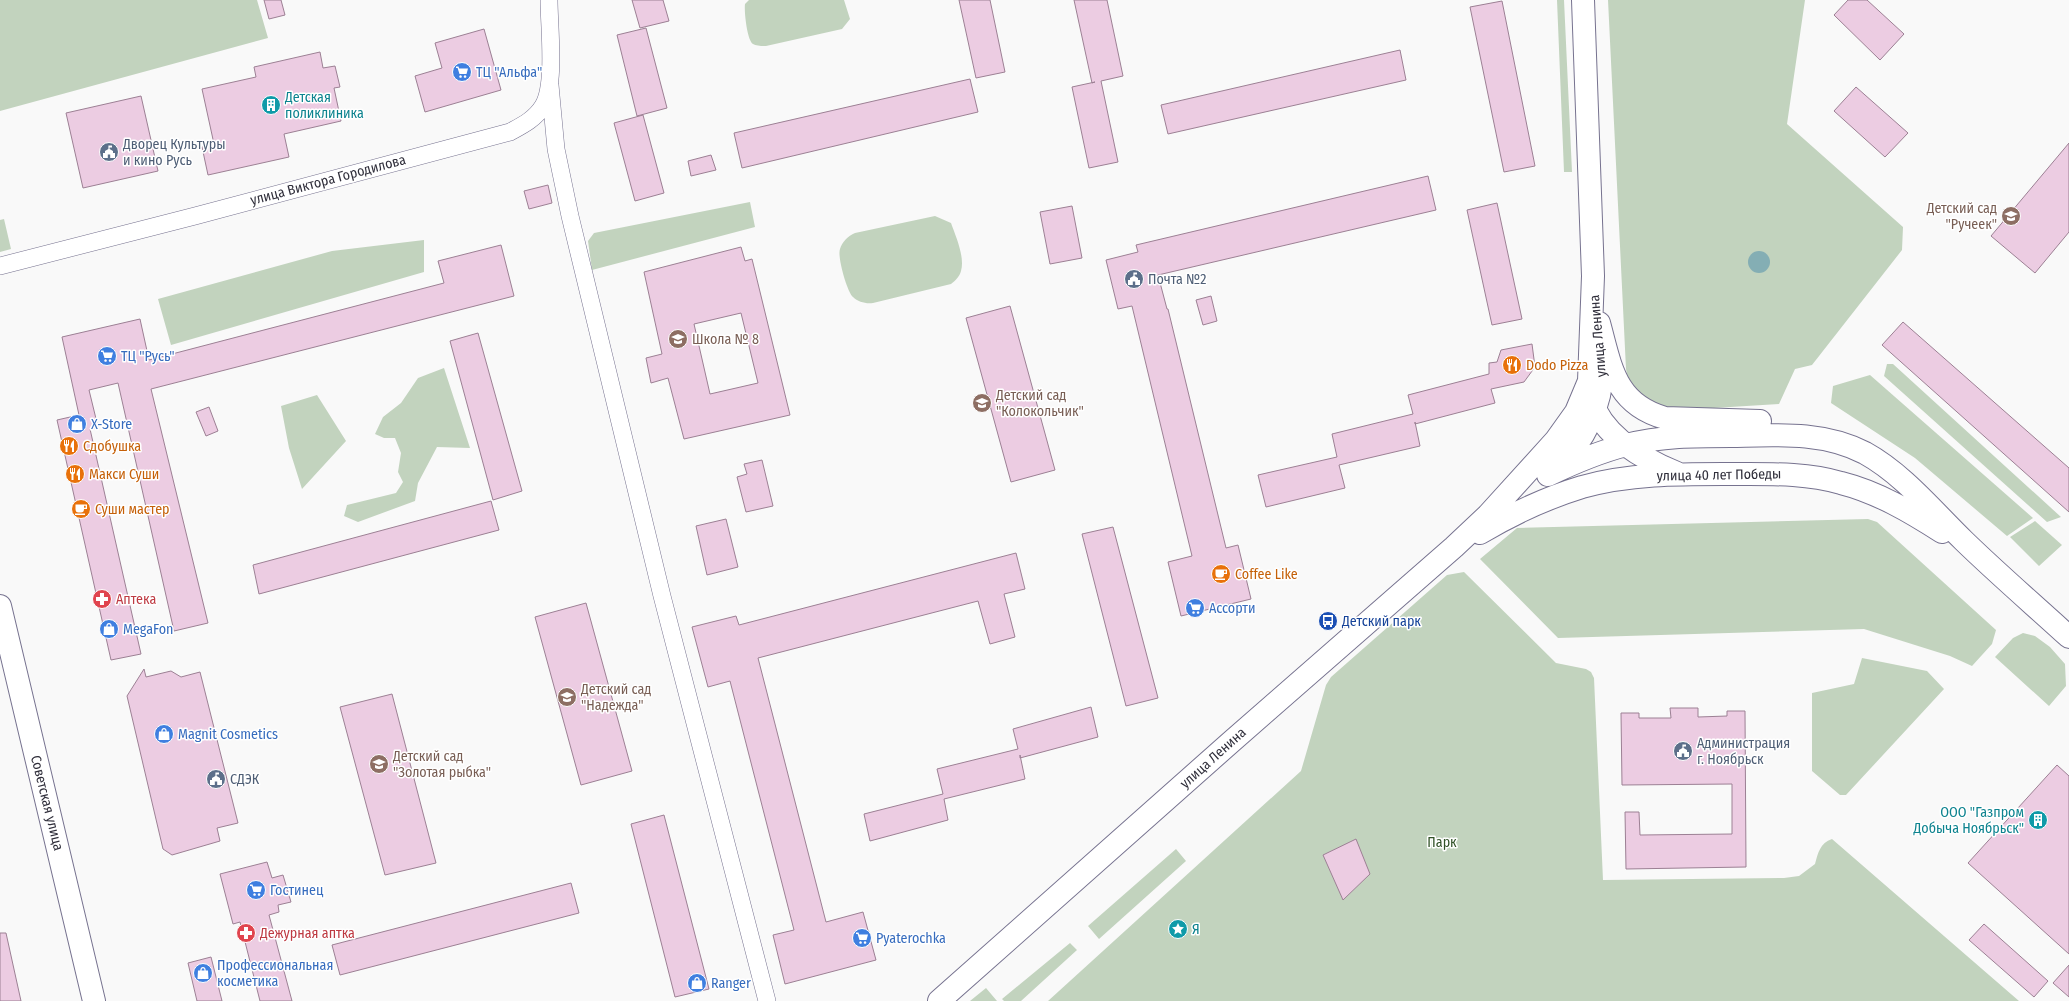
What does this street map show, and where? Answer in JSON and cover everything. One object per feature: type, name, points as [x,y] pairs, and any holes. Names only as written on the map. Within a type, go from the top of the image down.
[{"type":"main road","name":"улица Ленина","points":[[939,1001],[1454,547],[1488,515],[1565,428],[1576,412],[1589,381],[1593,276],[1583,0]]},
{"type":"main road","name":"улица Ленина","points":[[1488,515],[1548,475],[1570,454],[1595,411],[1599,401],[1603,379],[1599,322],[1593,276]]},
{"type":"main road","points":[[1599,322],[1614,378],[1624,394],[1639,408],[1651,414],[1665,418],[1775,423],[1800,428],[1838,442]]},
{"type":"main road","points":[[1589,381],[1591,398],[1595,411],[1607,427],[1626,445],[1656,464],[1680,474]]},
{"type":"main road","name":"улица 40 лет Победы","points":[[1548,475],[1586,458],[1626,445],[1671,437],[1788,435],[1838,442],[1865,454],[1884,466],[1979,556],[2069,637]]},
{"type":"main road","name":"улица 40 лет Победы","points":[[1454,547],[1527,508],[1583,487],[1640,477],[1680,474],[1785,474],[1842,483],[1894,504],[1931,524],[1979,556]]},
{"type":"main road","name":"Советская улица","points":[[0,606],[94,1001]]},
{"type":"street","name":"улица Виктора Городилова","points":[[0,266],[510,132],[530,121],[543,105],[550,85],[549,0]]},
{"type":"street","points":[[550,85],[556,149],[570,216],[658,581],[767,1001]]},
{"type":"green space","points":[[0,0],[257,0],[268,38],[0,111]]},
{"type":"green space","points":[[749,0],[844,0],[850,19],[842,29],[766,46],[757,46],[751,41],[746,25],[745,4]]},
{"type":"green space","points":[[1557,0],[1564,0],[1572,172],[1564,172]]},
{"type":"green space","points":[[1608,0],[1805,0],[1787,124],[1903,227],[1902,250],[1812,365],[1795,369],[1779,404],[1665,411],[1645,403],[1629,385],[1626,369]]},
{"type":"green space","points":[[750,202],[755,227],[592,270],[588,241],[594,233]]},
{"type":"green space","points":[[935,216],[951,223],[961,253],[962,265],[956,280],[951,284],[873,303],[862,302],[853,297],[845,281],[839,253],[842,244],[850,236],[855,233]]},
{"type":"green space","points":[[4,219],[11,249],[0,252],[0,220]]},
{"type":"green space","points":[[424,240],[424,272],[171,345],[158,299],[332,251]]},
{"type":"green space","points":[[1887,364],[1893,364],[2061,517],[2047,522],[1884,376]]},
{"type":"green space","points":[[444,368],[470,448],[437,447],[418,483],[415,501],[358,522],[344,516],[347,505],[396,493],[403,482],[398,472],[401,453],[395,438],[384,438],[375,434],[383,417],[401,403],[418,378]]},
{"type":"green space","points":[[1870,375],[2033,518],[2007,536],[1915,458],[1831,403],[1833,386]]},
{"type":"green space","points":[[317,395],[346,441],[302,489],[289,448],[281,406]]},
{"type":"green space","points":[[1868,519],[1877,522],[1996,630],[1992,644],[1972,666],[1950,656],[1864,629],[1558,638],[1480,559],[1517,528]]},
{"type":"green space","points":[[2035,521],[2062,545],[2039,566],[2010,537]]},
{"type":"green space","name":"Парк","points":[[1464,572],[1556,663],[1586,669],[1591,672],[1594,678],[1603,880],[1784,878],[1799,876],[1815,864],[1822,846],[1832,839],[2019,1001],[1048,1001],[1301,771],[1326,685],[1331,677],[1447,575]]},
{"type":"green space","points":[[2023,633],[2035,636],[2050,647],[2065,664],[2066,686],[2049,706],[1995,657],[2013,638]]},
{"type":"green space","points":[[1862,658],[1927,671],[1944,689],[1846,795],[1840,795],[1812,771],[1812,693],[1854,684]]},
{"type":"green space","points":[[1176,849],[1186,861],[1099,939],[1088,926]]},
{"type":"green space","points":[[1070,943],[1077,950],[1021,1001],[1004,1001],[1002,999]]},
{"type":"green space","points":[[986,988],[997,1001],[970,1001]]},
{"type":"water","points":[[1755,251],[1763,251],[1770,258],[1770,266],[1763,273],[1755,273],[1748,266],[1748,258]]},
{"type":"building","points":[[264,0],[281,0],[285,15],[269,19]]},
{"type":"building","points":[[632,0],[663,0],[669,21],[640,28]]},
{"type":"building","points":[[959,0],[990,0],[1005,72],[976,78]]},
{"type":"building","points":[[1074,0],[1107,0],[1123,76],[1101,81],[1118,162],[1089,168],[1072,87],[1092,83]]},
{"type":"building","points":[[1848,0],[1867,0],[1904,34],[1880,60],[1834,15]]},
{"type":"building","points":[[1502,1],[1535,166],[1504,172],[1470,7]]},
{"type":"building","points":[[646,28],[667,108],[637,116],[617,35]]},
{"type":"building","name":"ТЦ \"Альфа\"","points":[[484,29],[501,90],[425,112],[415,76],[442,68],[435,43]]},
{"type":"building","points":[[1400,50],[1406,80],[1168,134],[1161,105]]},
{"type":"building","name":"Детская поликлиника","points":[[320,52],[323,68],[335,66],[340,87],[334,88],[341,121],[284,134],[289,157],[208,175],[202,147],[214,144],[202,89],[256,77],[254,67]]},
{"type":"building","points":[[970,79],[978,112],[742,168],[734,133]]},
{"type":"building","points":[[1856,87],[1908,133],[1885,157],[1834,111]]},
{"type":"building","points":[[141,96],[158,171],[83,188],[66,113]]},
{"type":"building","points":[[643,115],[664,193],[635,201],[614,123]]},
{"type":"building","points":[[2069,143],[2069,232],[2035,273],[1991,236]]},
{"type":"building","points":[[711,155],[716,170],[691,176],[688,161]]},
{"type":"building","points":[[1428,176],[1436,210],[1158,275],[1168,309],[1226,548],[1238,545],[1251,599],[1181,616],[1168,562],[1192,556],[1132,306],[1118,309],[1106,260],[1138,252],[1136,245]]},
{"type":"building","points":[[548,185],[552,203],[529,209],[524,191]]},
{"type":"building","points":[[1497,203],[1522,319],[1492,325],[1467,210]]},
{"type":"building","points":[[1072,206],[1082,258],[1050,264],[1040,212]]},
{"type":"building","points":[[501,245],[514,296],[151,389],[208,623],[174,631],[118,383],[89,390],[98,427],[90,429],[141,654],[111,660],[57,420],[79,415],[62,337],[140,319],[149,360],[444,283],[438,261]]},
{"type":"building","name":"Школа № 8","points":[[741,247],[745,261],[752,259],[790,415],[684,439],[668,378],[651,383],[646,358],[662,354],[644,272]],"holes":[[[741,313],[758,383],[710,394],[694,324]]]},
{"type":"building","points":[[1211,296],[1217,321],[1203,325],[1196,300]]},
{"type":"building","points":[[1010,306],[1055,470],[1011,482],[966,318]]},
{"type":"building","points":[[1903,322],[2069,468],[2069,512],[1882,345]]},
{"type":"building","points":[[478,333],[522,491],[493,500],[450,341]]},
{"type":"building","points":[[1532,344],[1535,367],[1524,382],[1491,389],[1495,403],[1415,424],[1420,446],[1339,465],[1345,488],[1266,507],[1258,475],[1337,457],[1332,434],[1413,414],[1408,395],[1489,374],[1489,363],[1497,362],[1501,350]]},
{"type":"building","points":[[209,407],[218,431],[206,436],[196,412]]},
{"type":"building","points":[[762,460],[773,506],[746,512],[737,477],[747,474],[744,464]]},
{"type":"building","points":[[491,501],[499,530],[259,594],[253,565]]},
{"type":"building","points":[[726,519],[738,567],[707,575],[696,526]]},
{"type":"building","points":[[1113,527],[1158,698],[1126,706],[1082,534]]},
{"type":"building","points":[[1016,553],[1025,589],[1004,594],[1015,637],[990,644],[978,601],[758,658],[826,922],[863,912],[876,960],[785,984],[773,935],[794,930],[730,681],[708,687],[692,627],[736,616],[739,625]]},
{"type":"building","points":[[586,603],[632,771],[581,785],[535,617]]},
{"type":"building","points":[[144,669],[146,677],[171,671],[181,677],[200,672],[238,823],[217,828],[220,841],[172,855],[163,849],[127,696]]},
{"type":"building","points":[[392,694],[436,863],[385,875],[340,707]]},
{"type":"building","points":[[1091,707],[1098,737],[1021,758],[1025,779],[944,799],[948,820],[870,841],[864,814],[943,794],[937,769],[1018,749],[1013,729]]},
{"type":"building","name":"Администрация г. Ноябрьск","points":[[1670,708],[1698,708],[1698,717],[1727,716],[1727,711],[1745,711],[1746,867],[1626,869],[1625,812],[1639,812],[1640,835],[1732,834],[1732,784],[1622,785],[1621,713],[1639,713],[1639,718],[1671,718]]},
{"type":"building","name":"ООО \"Газпром Добыча Ноябрьск\"","points":[[2057,765],[2069,776],[2069,954],[1968,863]]},
{"type":"building","points":[[664,815],[709,989],[675,997],[631,824]]},
{"type":"building","points":[[1356,839],[1370,874],[1343,900],[1323,855]]},
{"type":"building","points":[[267,862],[272,878],[283,875],[291,902],[278,905],[279,912],[269,915],[292,1001],[260,1001],[240,922],[233,924],[220,874]]},
{"type":"building","points":[[571,883],[579,913],[340,975],[332,945]]},
{"type":"building","points":[[1984,924],[2048,981],[2034,997],[1969,940]]},
{"type":"building","points":[[0,933],[6,933],[21,1001],[0,1001]]},
{"type":"building","name":"Профессиональная косметика","points":[[211,957],[222,1001],[197,1001],[188,963]]},
{"type":"building","points":[[2069,965],[2069,997],[2053,983]]},
{"type":"place","name":"ТЦ \"Альфа\"","points":[[462,72]]},
{"type":"place","name":"Детская поликлиника","points":[[271,105]]},
{"type":"place","name":"Дворец Культуры и кино Русь","points":[[109,152]]},
{"type":"place","name":"Детский сад \"Ручеек\"","points":[[2011,216]]},
{"type":"place","name":"Почта №2","points":[[1134,279]]},
{"type":"place","name":"Школа № 8","points":[[678,339]]},
{"type":"place","name":"ТЦ \"Русь\"","points":[[107,356]]},
{"type":"place","name":"Dodo Pizza","points":[[1512,365]]},
{"type":"place","name":"Детский сад \"Колокольчик\"","points":[[982,403]]},
{"type":"place","name":"X-Store","points":[[77,424]]},
{"type":"place","name":"Сдобушка","points":[[69,446]]},
{"type":"place","name":"Макси Суши","points":[[75,474]]},
{"type":"place","name":"Суши мастер","points":[[81,509]]},
{"type":"place","name":"Coffee Like","points":[[1221,574]]},
{"type":"place","name":"Аптека","points":[[102,599]]},
{"type":"place","name":"Ассорти","points":[[1195,608]]},
{"type":"place","name":"Детский парк","points":[[1328,621]]},
{"type":"place","name":"MegaFon","points":[[109,629]]},
{"type":"place","name":"Детский сад \"Надежда\"","points":[[567,697]]},
{"type":"place","name":"Magnit Cosmetics","points":[[164,734]]},
{"type":"place","name":"Администрация г. Ноябрьск","points":[[1683,751]]},
{"type":"place","name":"Детский сад \"Золотая рыбка\"","points":[[379,764]]},
{"type":"place","name":"СДЭК","points":[[216,779]]},
{"type":"place","name":"ООО \"Газпром Добыча Ноябрьск\"","points":[[2038,820]]},
{"type":"place","name":"Гостинец","points":[[256,890]]},
{"type":"place","name":"Я","points":[[1178,929]]},
{"type":"place","name":"Дежурная аптка","points":[[246,933]]},
{"type":"place","name":"Pyaterochka","points":[[862,938]]},
{"type":"place","name":"Профессиональная косметика","points":[[203,973]]},
{"type":"place","name":"Ranger","points":[[697,983]]}]
